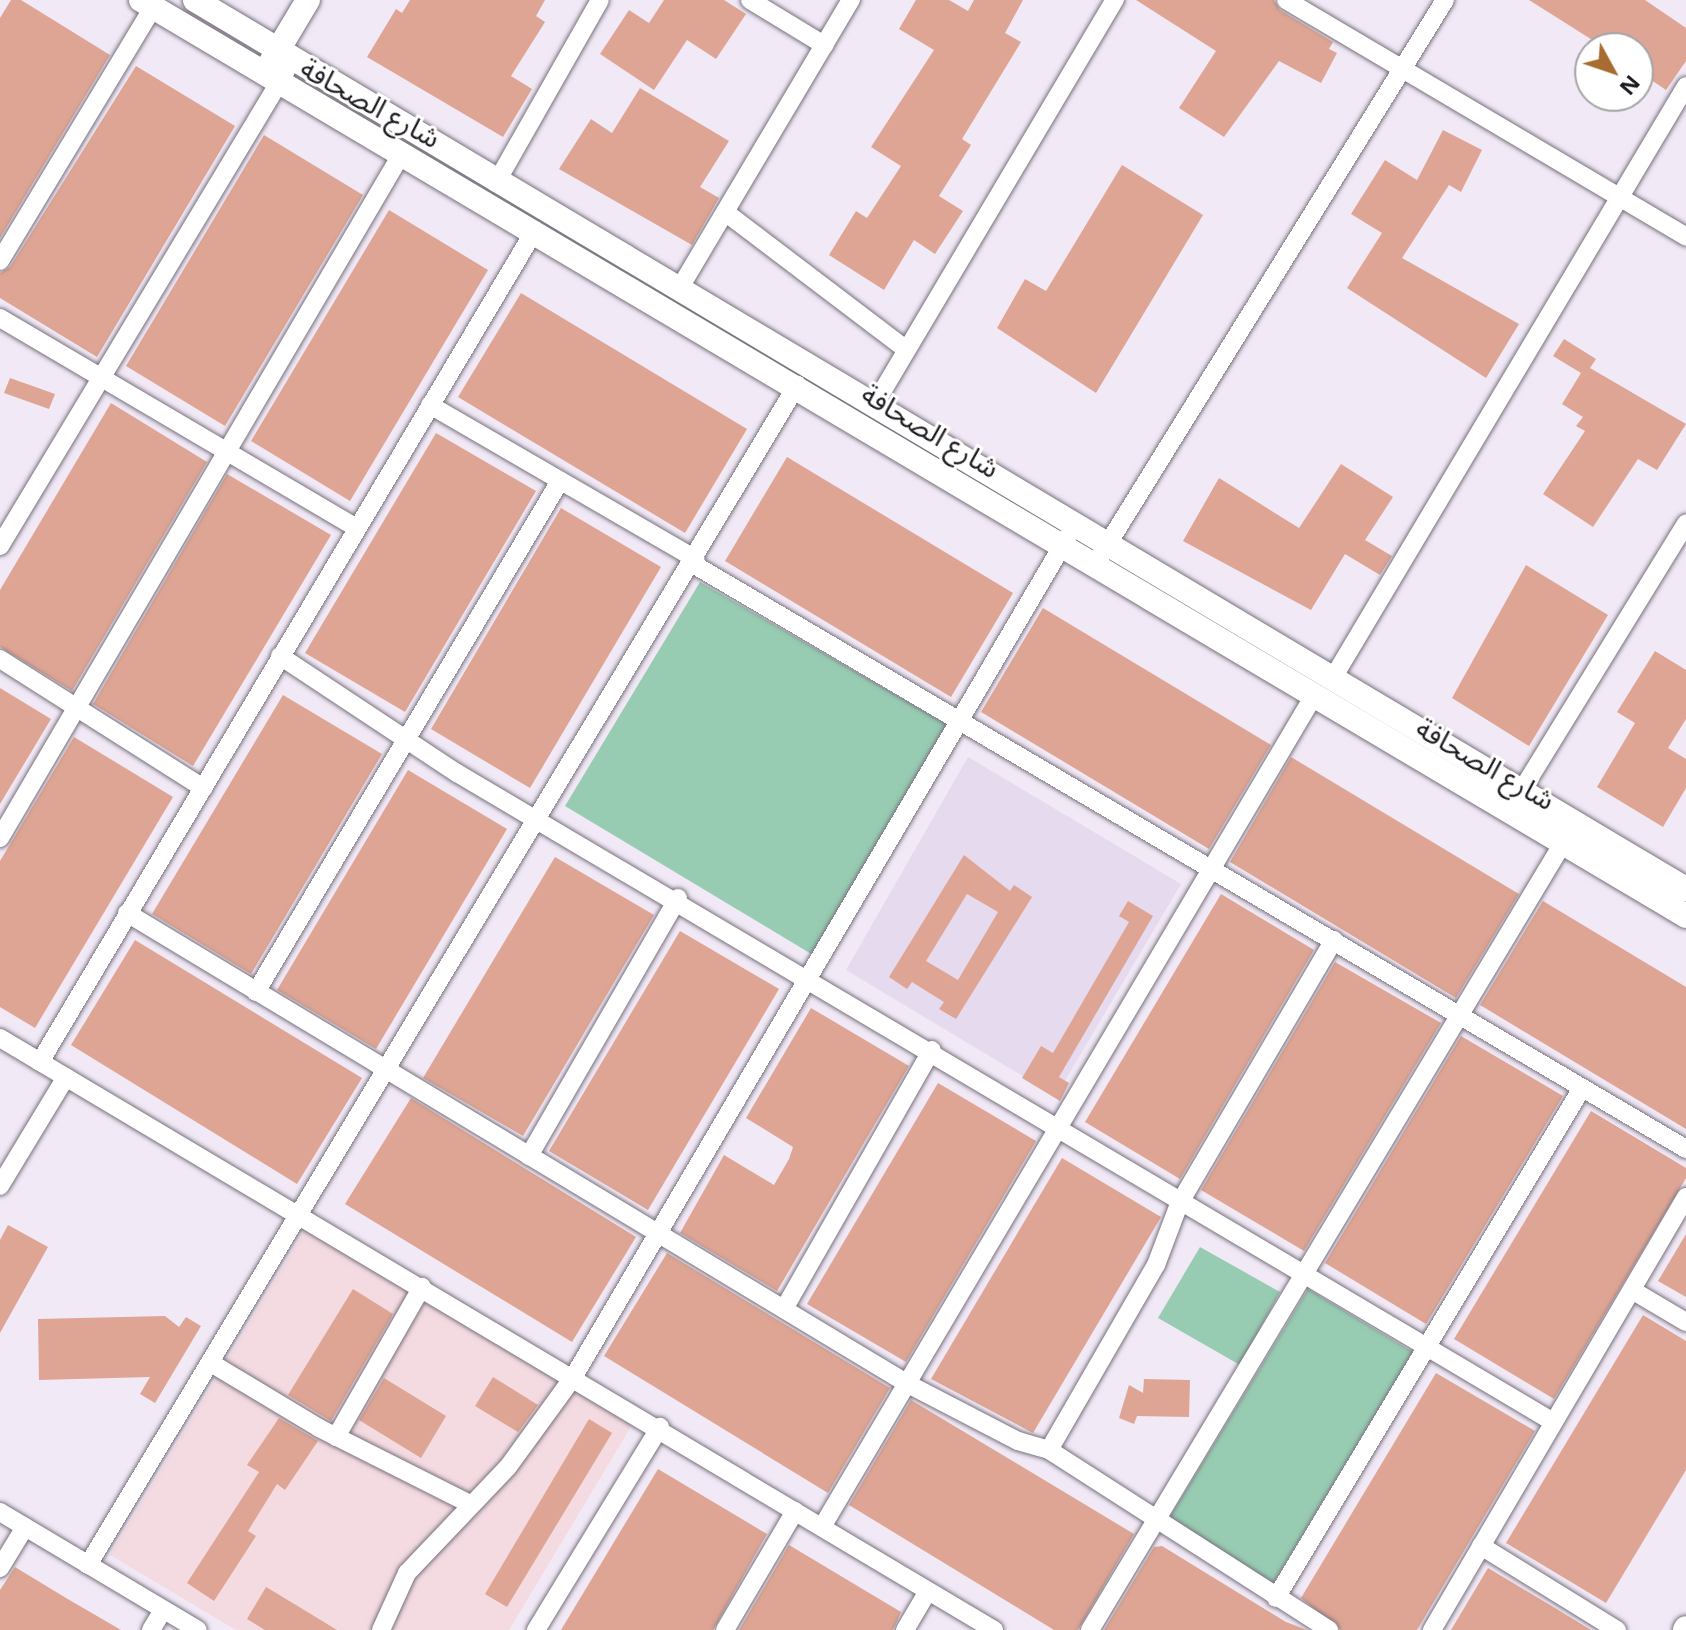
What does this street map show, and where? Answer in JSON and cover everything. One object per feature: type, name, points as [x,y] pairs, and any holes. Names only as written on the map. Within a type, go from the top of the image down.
[{"type":"main road","name":"شارع الصحافة","points":[[195,0],[873,407],[1068,536]]},
{"type":"main road","points":[[270,79],[286,54],[308,0]]},
{"type":"main road","name":"شارع الصحافة","points":[[147,4],[270,79],[535,230],[797,385],[1068,536],[1333,678],[1686,889]]},
{"type":"main road","name":"شارع الصحافة","points":[[1102,554],[1313,697],[1686,916]]},
{"type":"street","points":[[496,183],[600,0]]},
{"type":"street","points":[[750,0],[824,45]]},
{"type":"street","points":[[678,291],[851,0]]},
{"type":"street","points":[[873,407],[1115,0]]},
{"type":"street","points":[[1286,0],[1686,237]]},
{"type":"street","points":[[1102,554],[1445,0]]},
{"type":"street","points":[[0,261],[147,4]]},
{"type":"street","points":[[0,546],[270,79]]},
{"type":"street","points":[[1333,678],[1686,86]]},
{"type":"street","points":[[0,838],[402,153]]},
{"type":"street","points":[[725,212],[907,350]]},
{"type":"street","points":[[40,1062],[535,230]]},
{"type":"street","points":[[0,318],[356,528]]},
{"type":"street","points":[[88,1565],[695,562],[797,385]]},
{"type":"street","points":[[430,405],[695,562],[959,726],[1212,869],[1686,1149]]},
{"type":"street","points":[[256,992],[406,734],[560,481]]},
{"type":"street","points":[[1522,790],[1686,523]]},
{"type":"street","points":[[381,1630],[407,1573],[538,1432],[574,1376],[1068,536]]},
{"type":"street","points":[[280,656],[406,734],[457,773],[678,898],[932,1050],[1179,1204],[1552,1421]]},
{"type":"street","points":[[0,659],[203,788]]},
{"type":"street","points":[[822,1527],[1313,697]]},
{"type":"street","points":[[1090,1630],[1563,843]]},
{"type":"street","points":[[529,1156],[678,898]]},
{"type":"street","points":[[127,913],[906,1383],[1018,1441],[1049,1450],[1329,1630]]},
{"type":"street","points":[[1049,1450],[1156,1265],[1179,1204],[1334,940]]},
{"type":"street","points":[[0,1038],[660,1427],[994,1630]]},
{"type":"street","points":[[784,1309],[932,1050]]},
{"type":"street","points":[[0,1186],[66,1077]]},
{"type":"street","points":[[1276,1598],[1582,1088]]},
{"type":"street","points":[[1432,1630],[1686,1197]]},
{"type":"street","points":[[336,1437],[422,1287]]},
{"type":"street","points":[[1632,1290],[1686,1322]]},
{"type":"street","points":[[211,1363],[336,1437],[470,1504]]},
{"type":"street","points":[[536,1630],[660,1427]]},
{"type":"street","points":[[725,1630],[795,1511]]},
{"type":"street","points":[[0,1512],[198,1630]]},
{"type":"street","points":[[0,1568],[25,1527]]},
{"type":"street","points":[[1481,1546],[1617,1630]]},
{"type":"street","points":[[905,1630],[928,1591]]},
{"type":"street","points":[[151,1630],[163,1610]]},
{"type":"shaded area","points":[[968,757],[1181,884],[1056,1096],[846,970]]},
{"type":"shaded area","points":[[305,1230],[632,1425],[509,1630],[236,1630],[110,1555]]},
{"type":"green space","points":[[700,582],[950,726],[813,955],[565,806]]},
{"type":"green space","points":[[1200,1247],[1280,1292],[1240,1365],[1158,1318]]},
{"type":"green space","points":[[1308,1289],[1413,1352],[1273,1584],[1168,1520]]},
{"type":"building","points":[[11,0],[21,0],[110,55],[0,238],[0,18]]},
{"type":"building","points":[[410,0],[545,0],[536,16],[545,22],[511,76],[532,89],[503,137],[367,57],[396,9],[402,13]]},
{"type":"building","points":[[664,0],[724,0],[746,14],[716,59],[687,40],[654,90],[600,54],[629,10],[649,23]]},
{"type":"building","points":[[916,0],[949,0],[968,11],[974,0],[1023,0],[1005,33],[1021,42],[962,139],[971,145],[939,196],[963,211],[935,254],[914,240],[884,290],[829,255],[856,211],[867,218],[901,166],[871,147],[934,50],[899,29]]},
{"type":"building","points":[[1136,0],[1274,0],[1280,10],[1333,42],[1329,49],[1337,53],[1321,83],[1279,61],[1224,137],[1179,108],[1216,51]]},
{"type":"building","points":[[1529,0],[1645,0],[1686,28],[1686,61],[1666,90],[1654,82],[1654,32],[1580,32]]},
{"type":"building","points":[[136,66],[235,126],[97,357],[0,298],[0,273],[10,267]]},
{"type":"building","points":[[640,88],[729,141],[700,187],[719,198],[692,245],[559,169],[591,119],[612,133]]},
{"type":"building","points":[[1443,130],[1482,150],[1461,192],[1449,185],[1402,258],[1519,324],[1486,378],[1347,288],[1382,233],[1351,214],[1385,160],[1417,180]]},
{"type":"building","points":[[264,135],[363,195],[225,426],[126,366]]},
{"type":"building","points":[[1122,165],[1203,215],[1096,393],[997,328],[1025,279],[1046,291]]},
{"type":"building","points":[[389,210],[488,270],[350,501],[251,441]]},
{"type":"building","points":[[521,293],[747,429],[685,533],[458,397]]},
{"type":"building","points":[[1564,339],[1596,359],[1590,368],[1686,424],[1657,470],[1638,459],[1593,527],[1543,494],[1585,431],[1576,426],[1583,417],[1562,404],[1581,373],[1553,356]]},
{"type":"building","points":[[10,378],[55,394],[49,409],[4,393]]},
{"type":"building","points":[[111,403],[207,462],[72,691],[0,647],[0,590]]},
{"type":"building","points":[[436,433],[536,491],[405,712],[305,653]]},
{"type":"building","points":[[787,457],[1013,593],[951,697],[725,561]]},
{"type":"building","points":[[1341,464],[1393,497],[1365,540],[1392,556],[1380,575],[1345,554],[1311,610],[1183,541],[1219,478],[1299,528]]},
{"type":"building","points":[[227,474],[331,535],[193,766],[93,704]]},
{"type":"building","points":[[561,508],[661,567],[530,788],[431,729]]},
{"type":"building","points":[[1526,565],[1608,615],[1529,746],[1452,698]]},
{"type":"building","points":[[1043,608],[1271,745],[1209,849],[981,712]]},
{"type":"building","points":[[1655,651],[1686,670],[1686,719],[1668,748],[1686,759],[1686,788],[1663,827],[1597,787],[1635,723],[1617,712]]},
{"type":"building","points":[[0,688],[51,719],[0,804]]},
{"type":"building","points":[[283,695],[382,754],[251,974],[152,914]]},
{"type":"building","points":[[74,737],[173,797],[35,1028],[0,1007],[0,861]]},
{"type":"building","points":[[1291,757],[1519,894],[1456,998],[1230,862]]},
{"type":"building","points":[[408,770],[507,829],[376,1049],[277,990]]},
{"type":"building","points":[[964,855],[1010,891],[1014,885],[1032,897],[956,1019],[939,1009],[944,1002],[912,982],[907,989],[889,977]],"holes":[[[967,894],[998,912],[958,980],[926,961]]]},
{"type":"building","points":[[555,857],[654,915],[523,1136],[423,1078]]},
{"type":"building","points":[[1221,894],[1314,950],[1180,1179],[1085,1122]]},
{"type":"building","points":[[1128,901],[1153,916],[1059,1077],[1069,1083],[1060,1101],[1022,1078],[1041,1046],[1053,1053],[1129,922],[1119,916]]},
{"type":"building","points":[[1543,901],[1686,987],[1686,1129],[1480,1005]]},
{"type":"building","points":[[680,931],[779,989],[648,1210],[549,1151]]},
{"type":"building","points":[[135,940],[362,1078],[297,1184],[71,1045]]},
{"type":"building","points":[[1335,962],[1441,1023],[1304,1251],[1201,1190]]},
{"type":"building","points":[[811,1008],[909,1066],[777,1291],[680,1233],[724,1155],[774,1185],[793,1147],[746,1118]]},
{"type":"building","points":[[1461,1036],[1563,1096],[1426,1324],[1325,1263]]},
{"type":"building","points":[[938,1083],[1036,1141],[906,1362],[807,1304]]},
{"type":"building","points":[[411,1098],[636,1237],[572,1342],[345,1204]]},
{"type":"building","points":[[1591,1111],[1686,1168],[1686,1178],[1554,1399],[1454,1339]]},
{"type":"building","points":[[1062,1158],[1161,1217],[1033,1433],[931,1379]]},
{"type":"building","points":[[8,1225],[48,1247],[0,1333],[0,1240]]},
{"type":"building","points":[[1686,1234],[1686,1297],[1658,1281]]},
{"type":"building","points":[[667,1253],[890,1388],[828,1493],[604,1356]]},
{"type":"building","points":[[353,1289],[393,1314],[331,1421],[288,1395]]},
{"type":"building","points":[[1643,1315],[1686,1341],[1686,1470],[1606,1603],[1506,1543]]},
{"type":"building","points":[[165,1316],[179,1327],[186,1317],[201,1326],[155,1403],[140,1394],[150,1377],[39,1380],[38,1319]]},
{"type":"building","points":[[1436,1373],[1535,1431],[1417,1630],[1341,1630],[1301,1598]]},
{"type":"building","points":[[493,1377],[538,1405],[518,1432],[475,1406]]},
{"type":"building","points":[[384,1378],[446,1416],[421,1458],[359,1420]]},
{"type":"building","points":[[1144,1379],[1190,1380],[1189,1417],[1137,1416],[1134,1424],[1119,1418],[1129,1385],[1143,1393]]},
{"type":"building","points":[[911,1400],[1134,1534],[1078,1630],[1054,1630],[849,1505]]},
{"type":"building","points":[[279,1418],[318,1441],[285,1490],[277,1484],[248,1531],[256,1536],[214,1601],[187,1583],[259,1472],[247,1465]]},
{"type":"building","points":[[589,1419],[612,1433],[507,1607],[485,1594]]},
{"type":"building","points":[[658,1469],[767,1534],[713,1630],[561,1630]]},
{"type":"building","points":[[789,1545],[901,1612],[893,1630],[739,1630]]},
{"type":"building","points":[[1162,1546],[1286,1622],[1307,1630],[1104,1630],[1154,1547]]},
{"type":"building","points":[[15,1567],[121,1630],[0,1630],[0,1590]]},
{"type":"building","points":[[1488,1568],[1550,1605],[1591,1630],[1451,1630]]},
{"type":"building","points":[[266,1587],[337,1630],[265,1630],[247,1619]]}]
